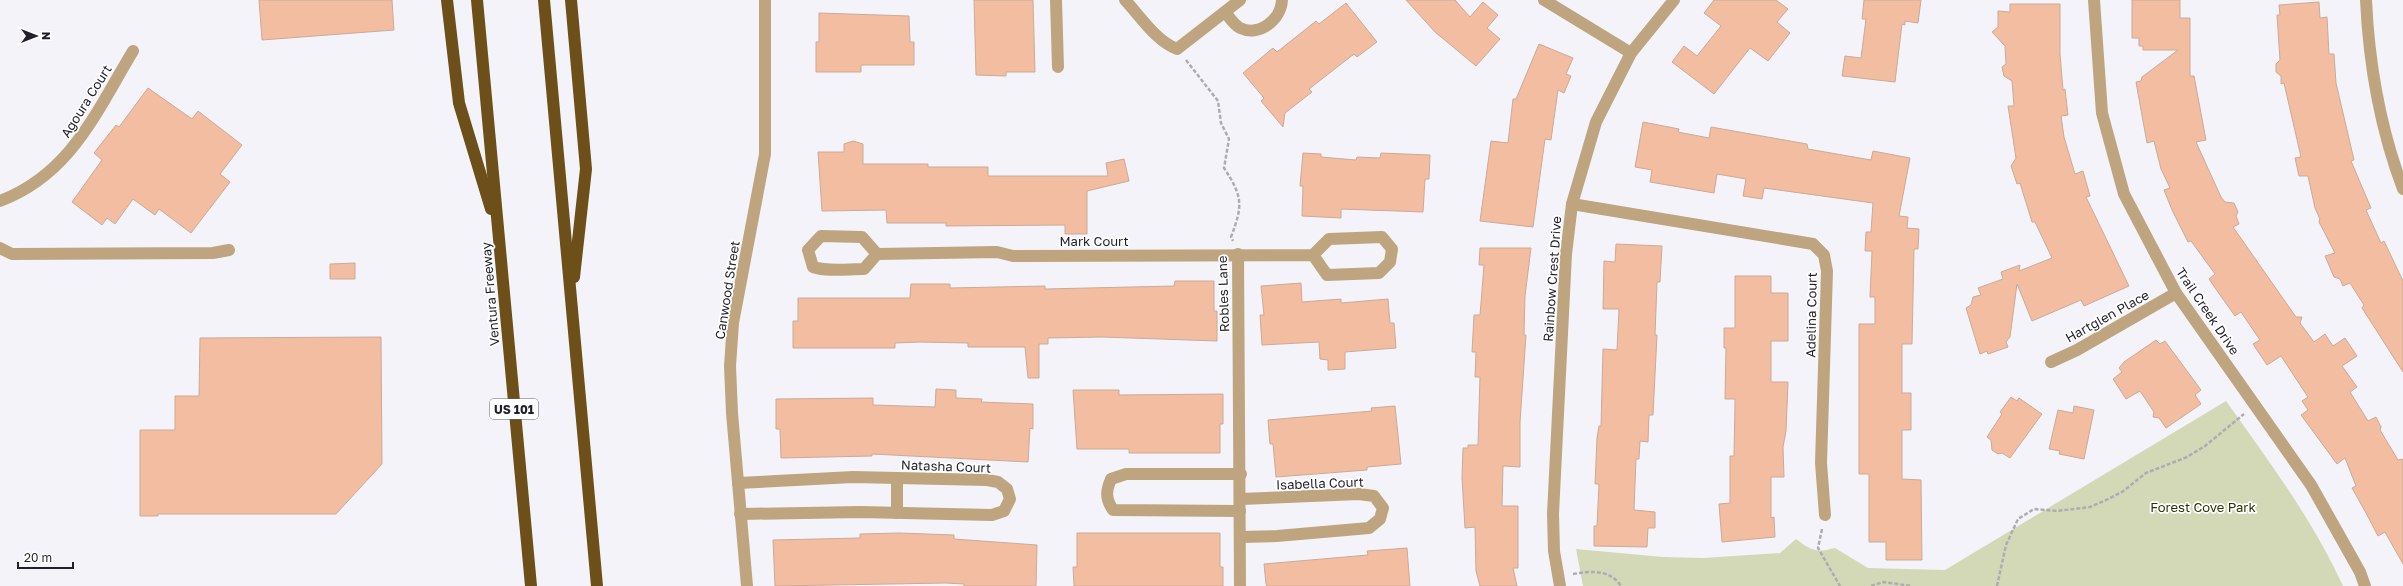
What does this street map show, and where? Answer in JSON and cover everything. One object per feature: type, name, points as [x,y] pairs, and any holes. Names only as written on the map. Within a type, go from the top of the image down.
[{"type":"highway","points":[[447,0],[459,103],[498,233]]},
{"type":"highway","name":"Ventura Freeway","points":[[477,0],[531,586]]},
{"type":"highway","points":[[544,0],[597,586]]},
{"type":"highway","points":[[571,0],[586,169],[572,304]]},
{"type":"street","name":"Canwood Street","points":[[746,586],[730,366],[733,323],[765,154],[765,0]]},
{"type":"street","points":[[1056,0],[1058,67]]},
{"type":"street","points":[[1125,0],[1158,36],[1169,46],[1177,49],[1240,0]]},
{"type":"street","points":[[1225,12],[1238,27],[1245,30],[1265,28],[1278,14],[1282,0]]},
{"type":"street","points":[[1544,0],[1631,53]]},
{"type":"street","name":"Rainbow Crest Drive","points":[[1559,581],[1554,551],[1553,514],[1566,254],[1572,204],[1596,122],[1631,53],[1674,0]]},
{"type":"street","name":"Trail Creek Drive","points":[[2094,0],[2102,113],[2122,186],[2176,293],[2311,485],[2360,572],[2365,586]]},
{"type":"street","points":[[2366,0],[2376,94],[2390,153],[2403,189]]},
{"type":"street","name":"Agoura Court","points":[[0,201],[42,179],[75,147],[133,51]]},
{"type":"street","name":"Adelina Court","points":[[1572,204],[1813,244],[1824,255],[1827,271],[1821,463],[1825,515]]},
{"type":"street","points":[[821,236],[862,237],[877,254],[864,269],[820,269],[813,267],[808,250],[821,236]]},
{"type":"street","points":[[1382,237],[1392,249],[1390,262],[1379,273],[1327,275],[1312,255],[1329,239],[1382,237]]},
{"type":"street","points":[[0,248],[12,254],[213,253],[229,250]]},
{"type":"street","name":"Mark Court","points":[[877,254],[997,252],[1013,256],[1238,254],[1312,255]]},
{"type":"street","name":"Robles Lane","points":[[1238,254],[1241,474],[1240,586]]},
{"type":"street","name":"Hartglen Place","points":[[2051,362],[2077,350],[2176,293]]},
{"type":"street","name":"Isabella Court","points":[[1240,537],[1277,536],[1369,528],[1380,519],[1383,508],[1374,496],[1359,494],[1241,505],[1114,510],[1109,503],[1106,491],[1111,478],[1126,474],[1241,474]]},
{"type":"street","name":"Natasha Court","points":[[738,483],[853,477],[987,480],[998,482],[1007,489],[1010,499],[1004,511],[992,515],[897,513],[740,514]]},
{"type":"street","points":[[897,478],[897,513]]},
{"type":"path","name":"Robles Lane","points":[[1177,49],[1218,101],[1221,124],[1229,139],[1224,168],[1238,189],[1238,217],[1231,237],[1238,254]]},
{"type":"path","points":[[1997,586],[2006,545],[2018,519],[2034,509],[2057,510],[2090,508],[2122,492],[2146,473],[2187,457],[2205,446],[2231,423],[2242,417],[2254,404]]},
{"type":"path","points":[[1825,515],[1818,548],[1840,586]]},
{"type":"path","points":[[1559,581],[1594,571],[1605,573],[1617,579],[1621,586]]},
{"type":"path","points":[[1871,586],[1883,582],[1912,586]]},
{"type":"green space","name":"Forest Cove Park","points":[[2226,401],[2274,468],[2304,514],[2343,586],[1583,586],[1576,549],[1663,557],[1703,558],[1780,553],[1796,539],[1814,550],[1819,551],[1835,548],[1868,568],[1945,570]]},
{"type":"building","points":[[259,0],[392,0],[394,30],[262,40]]},
{"type":"building","points":[[974,0],[1033,0],[1035,72],[1006,72],[1006,76],[976,75]]},
{"type":"building","points":[[1406,0],[1455,0],[1470,17],[1483,2],[1498,15],[1487,28],[1500,39],[1476,66],[1435,32]]},
{"type":"building","points":[[1714,0],[1776,0],[1788,9],[1777,22],[1790,33],[1768,61],[1750,48],[1714,94],[1672,62],[1684,46],[1697,56],[1721,26],[1704,13]]},
{"type":"building","points":[[1864,0],[1921,0],[1918,23],[1905,21],[1905,25],[1902,24],[1895,82],[1842,76],[1845,56],[1861,58],[1866,19],[1862,19]]},
{"type":"building","points":[[2132,0],[2180,0],[2180,18],[2190,18],[2190,76],[2194,76],[2206,140],[2196,142],[2221,197],[2225,202],[2234,203],[2238,212],[2236,216],[2239,224],[2233,227],[2296,317],[2302,317],[2300,323],[2314,342],[2325,334],[2333,346],[2345,338],[2357,356],[2342,366],[2357,387],[2350,392],[2368,421],[2376,417],[2381,427],[2380,430],[2398,460],[2403,459],[2403,564],[2385,532],[2378,536],[2352,488],[2356,486],[2345,458],[2337,464],[2301,415],[2308,410],[2302,401],[2308,397],[2281,356],[2267,365],[2253,344],[2260,340],[2241,312],[2235,316],[2209,279],[2215,274],[2191,241],[2188,242],[2172,210],[2164,190],[2170,188],[2161,169],[2154,141],[2147,143],[2136,82],[2141,81],[2142,77],[2178,50],[2143,50],[2143,46],[2139,46],[2139,38],[2132,38]]},
{"type":"building","points":[[2319,2],[2320,18],[2327,17],[2329,54],[2334,54],[2336,83],[2354,160],[2351,161],[2371,208],[2366,210],[2381,243],[2384,241],[2403,281],[2403,372],[2362,308],[2364,305],[2350,283],[2343,286],[2340,279],[2334,277],[2325,256],[2335,253],[2319,222],[2320,219],[2315,208],[2308,176],[2299,176],[2295,158],[2301,157],[2284,83],[2281,84],[2281,76],[2276,72],[2276,64],[2280,60],[2277,15],[2280,15],[2279,5]]},
{"type":"building","points":[[1346,3],[1377,42],[1357,57],[1354,54],[1309,89],[1312,92],[1285,113],[1283,127],[1261,101],[1264,98],[1243,73],[1273,48],[1277,52],[1316,21],[1319,24]]},
{"type":"building","points":[[2010,4],[2060,4],[2060,54],[2063,90],[2065,89],[2068,115],[2061,116],[2064,137],[2075,174],[2083,171],[2090,196],[2086,197],[2129,286],[2084,306],[2081,300],[2032,321],[2017,284],[2010,337],[2006,342],[2008,347],[1988,354],[1987,351],[1980,354],[1966,308],[1971,305],[1973,297],[1981,295],[1978,288],[2003,279],[2001,272],[2020,265],[2019,271],[2052,258],[2035,222],[2032,222],[2020,183],[2017,184],[2011,166],[2016,158],[2008,106],[2014,106],[2012,81],[2004,76],[2002,67],[2006,64],[2005,46],[1992,32],[1998,27],[1998,11],[2010,12]]},
{"type":"building","points":[[819,13],[909,16],[910,42],[914,42],[914,65],[861,65],[861,72],[816,72],[816,42],[819,42]]},
{"type":"building","points":[[1539,44],[1573,58],[1566,74],[1571,76],[1564,93],[1558,90],[1551,140],[1545,139],[1533,227],[1480,221],[1491,141],[1508,143],[1513,99],[1516,99]]},
{"type":"building","points":[[148,88],[192,119],[198,111],[242,145],[220,174],[230,182],[191,233],[159,209],[155,215],[133,199],[115,224],[107,218],[102,225],[72,202],[102,160],[94,153],[116,125],[119,127]]},
{"type":"building","points":[[1643,122],[1679,129],[1678,132],[1709,138],[1711,127],[1807,144],[1808,149],[1871,160],[1873,151],[1910,158],[1899,216],[1908,217],[1907,228],[1919,229],[1918,249],[1914,249],[1912,344],[1902,344],[1902,393],[1911,393],[1911,430],[1902,430],[1902,479],[1921,480],[1922,560],[1886,560],[1886,542],[1869,542],[1869,474],[1859,474],[1859,324],[1875,324],[1875,297],[1870,297],[1872,251],[1865,251],[1866,232],[1871,232],[1873,203],[1764,188],[1762,199],[1743,196],[1746,179],[1717,174],[1714,193],[1650,182],[1652,170],[1635,167]]},
{"type":"building","points":[[853,141],[863,144],[863,164],[928,164],[928,167],[988,167],[988,176],[1108,176],[1106,163],[1124,159],[1129,181],[1087,191],[1087,234],[1065,234],[1065,225],[946,226],[946,223],[887,223],[886,210],[822,211],[818,152],[844,152],[844,144]]},
{"type":"building","points":[[1303,153],[1321,154],[1321,157],[1356,160],[1357,157],[1380,158],[1381,153],[1430,155],[1429,179],[1425,179],[1423,212],[1341,209],[1341,218],[1302,216],[1303,186],[1300,186]]},
{"type":"building","points":[[1616,244],[1662,246],[1660,282],[1657,282],[1655,335],[1657,335],[1653,415],[1649,415],[1648,442],[1640,441],[1639,459],[1636,459],[1634,510],[1655,512],[1655,528],[1648,528],[1647,547],[1594,546],[1594,526],[1597,526],[1599,484],[1595,484],[1597,438],[1599,426],[1601,426],[1603,349],[1617,350],[1619,309],[1603,309],[1604,261],[1615,262]]},
{"type":"building","points":[[1480,248],[1531,248],[1525,296],[1524,335],[1526,335],[1520,422],[1520,467],[1503,466],[1502,506],[1518,506],[1518,568],[1513,568],[1517,586],[1480,586],[1476,571],[1475,527],[1465,528],[1462,478],[1463,448],[1468,448],[1468,445],[1478,445],[1480,377],[1475,377],[1476,352],[1472,352],[1474,315],[1480,315],[1484,265],[1479,265]]},
{"type":"building","points":[[355,263],[355,279],[330,279],[330,264]]},
{"type":"building","points":[[1735,276],[1771,276],[1771,293],[1788,293],[1788,341],[1771,341],[1771,382],[1788,382],[1786,431],[1783,447],[1784,477],[1771,477],[1771,518],[1774,517],[1775,537],[1722,542],[1719,504],[1730,503],[1730,456],[1734,456],[1735,403],[1735,399],[1725,399],[1726,348],[1724,348],[1724,328],[1735,328]]},
{"type":"building","points":[[1175,281],[1214,281],[1214,311],[1217,311],[1217,341],[1102,337],[1048,338],[1048,344],[1039,344],[1039,378],[1028,378],[1025,347],[968,347],[968,343],[920,342],[895,343],[895,348],[793,348],[793,321],[798,321],[798,298],[910,298],[911,284],[950,284],[950,288],[1045,286],[1045,289],[1174,286]]},
{"type":"building","points":[[1301,283],[1302,302],[1341,299],[1341,303],[1388,299],[1390,323],[1394,323],[1396,348],[1345,352],[1345,369],[1328,370],[1328,360],[1320,359],[1319,342],[1262,345],[1260,315],[1264,315],[1261,286]]},
{"type":"building","points":[[381,337],[382,464],[336,514],[158,514],[158,516],[140,516],[140,430],[175,430],[175,396],[199,396],[200,338]]},
{"type":"building","points":[[2156,340],[2160,344],[2165,341],[2201,390],[2195,395],[2201,404],[2166,428],[2159,418],[2153,417],[2154,412],[2140,391],[2126,399],[2113,379],[2122,372],[2119,368],[2124,362]]},
{"type":"building","points":[[936,389],[956,390],[956,398],[982,399],[981,402],[1033,404],[1033,429],[1030,428],[1028,462],[872,454],[872,456],[781,458],[780,429],[776,429],[776,399],[873,398],[873,405],[935,407]]},
{"type":"building","points":[[1073,390],[1119,390],[1119,395],[1223,394],[1223,424],[1220,424],[1220,453],[1129,453],[1129,449],[1077,449]]},
{"type":"building","points":[[2011,397],[2017,401],[2019,398],[2042,414],[2010,458],[2002,453],[1998,454],[1992,450],[1991,440],[1987,437],[2002,414],[2000,412]]},
{"type":"building","points":[[1395,406],[1401,464],[1367,467],[1367,470],[1276,477],[1273,444],[1270,444],[1268,420],[1372,411],[1371,408]]},
{"type":"building","points":[[2074,406],[2094,410],[2084,459],[2059,454],[2060,451],[2049,449],[2058,410],[2073,413]]},
{"type":"building","points":[[899,533],[954,535],[954,539],[1037,545],[1036,586],[964,586],[964,584],[946,583],[775,586],[773,540],[860,538],[860,534]]},
{"type":"building","points":[[1077,533],[1220,533],[1220,567],[1223,567],[1223,586],[1074,586],[1073,567],[1077,567]]},
{"type":"building","points":[[1407,548],[1410,586],[1267,586],[1266,584],[1264,564],[1368,555],[1367,551]]}]
